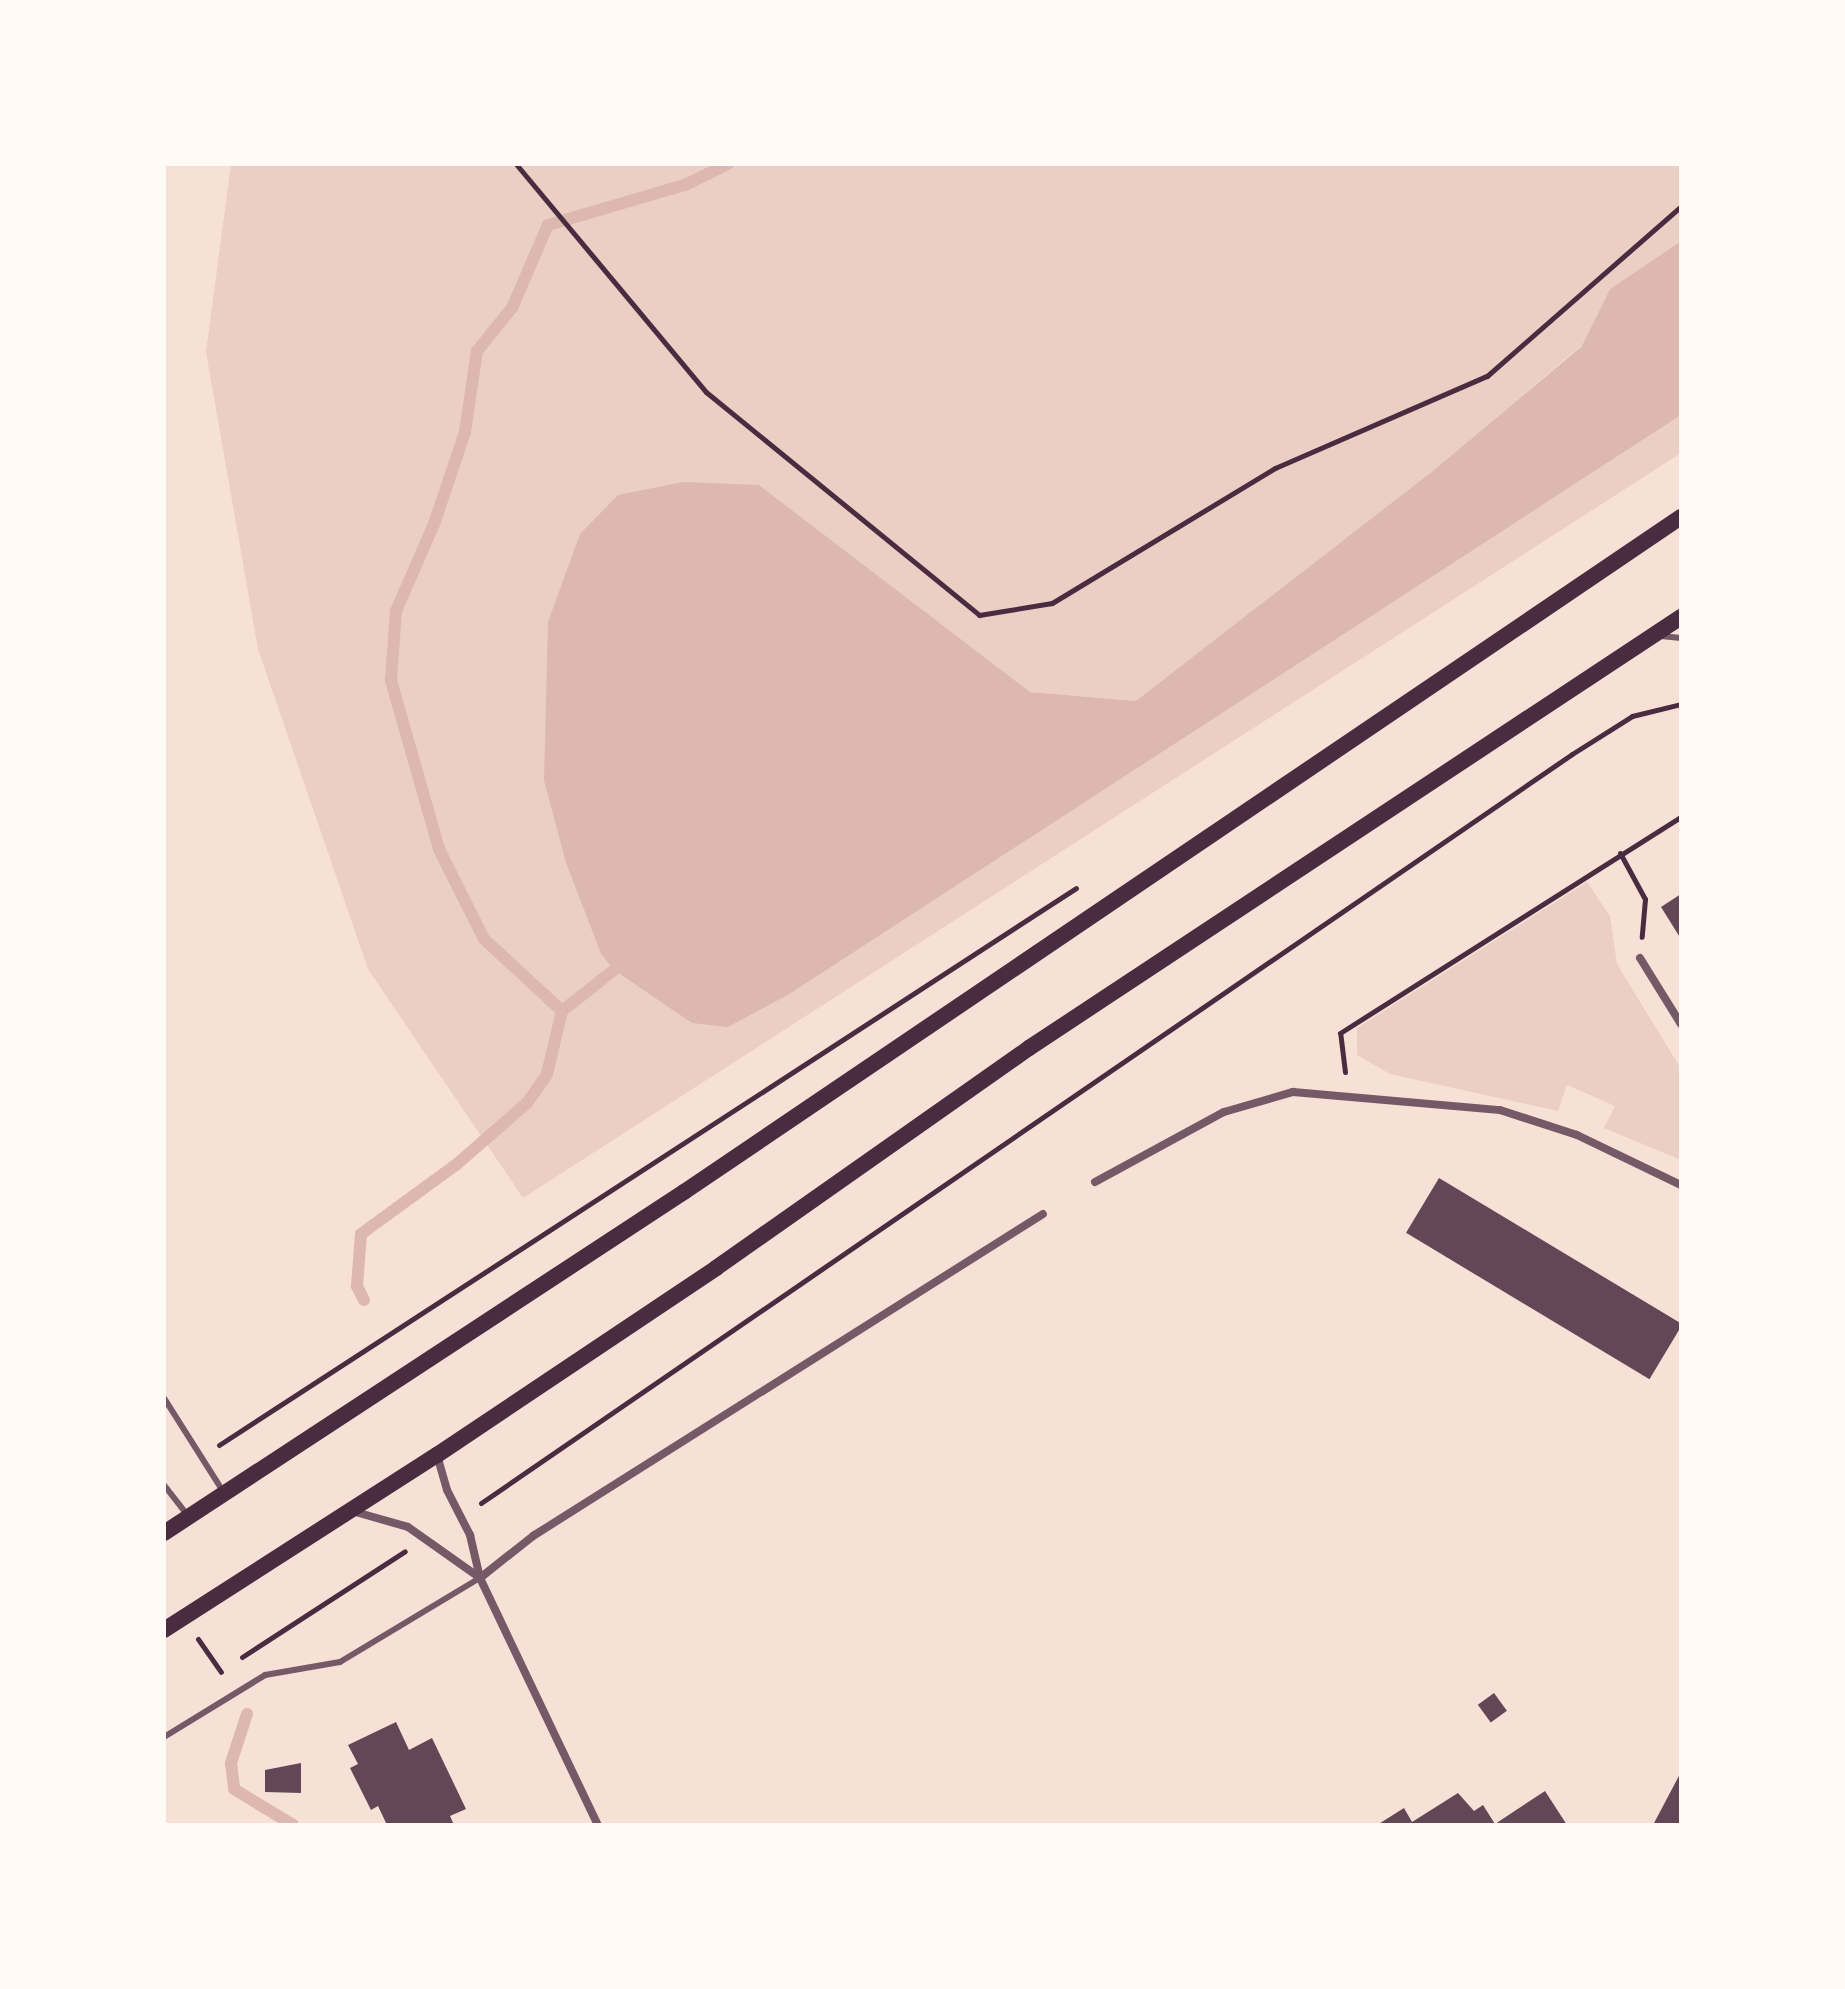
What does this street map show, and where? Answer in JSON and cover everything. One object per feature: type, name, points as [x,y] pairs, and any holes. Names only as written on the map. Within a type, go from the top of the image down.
[{"type":"main road","points":[[164,1533],[684,1192],[1681,517]]},
{"type":"main road","points":[[164,1630],[437,1455],[716,1268],[1029,1048],[1681,617]]},
{"type":"street","points":[[1640,958],[1681,1024]]},
{"type":"street","points":[[1095,1182],[1224,1112],[1293,1092],[1500,1110],[1577,1135],[1681,1185]]},
{"type":"street","points":[[480,1578],[533,1536],[1043,1214]]},
{"type":"street","points":[[437,1455],[447,1490],[461,1515],[480,1578],[598,1825]]},
{"type":"street","points":[[351,1511],[391,1519],[425,1538],[440,1554],[480,1578]]},
{"type":"lane","points":[[1653,635],[1681,638]]},
{"type":"lane","points":[[164,1398],[198,1459],[224,1493]]},
{"type":"lane","points":[[164,1485],[189,1517]]},
{"type":"lane","points":[[164,1737],[265,1675],[340,1662],[480,1578]]},
{"type":"path","points":[[516,164],[706,392],[979,615],[1052,603],[1275,468],[1487,376],[1681,206]]},
{"type":"path","points":[[461,1515],[1572,754],[1632,716],[1681,704]]},
{"type":"path","points":[[1347,1095],[1340,1033],[1681,817]]},
{"type":"path","points":[[1620,853],[1645,899],[1640,958]]},
{"type":"path","points":[[198,1459],[1080,885]]},
{"type":"path","points":[[221,1672],[425,1538]]},
{"type":"shaded area","points":[[231,164],[1681,164],[1681,241],[1610,289],[1581,346],[1434,470],[1137,701],[1030,692],[759,485],[544,781],[566,863],[601,954],[728,1027],[788,995],[1681,415],[1681,453],[523,1198],[368,969],[258,649],[206,352]]},
{"type":"shaded area","points":[[1681,241],[1681,415],[788,995],[728,1027],[692,1023],[614,970],[601,954],[566,863],[544,781],[548,622],[580,534],[618,495],[683,482],[759,485],[1030,692],[1136,701],[1434,470],[1581,347],[1610,289]]},
{"type":"shaded area","points":[[1587,882],[1610,916],[1617,964],[1681,1069],[1681,1160],[1604,1128],[1615,1106],[1567,1085],[1558,1111],[1390,1074],[1357,1055],[1357,1028]]},
{"type":"building","points":[[1681,894],[1681,939],[1661,907]]},
{"type":"building","points":[[1439,1178],[1681,1323],[1649,1379],[1406,1233]]},
{"type":"building","points":[[1494,1693],[1507,1711],[1491,1723],[1478,1705]]},
{"type":"building","points":[[396,1722],[409,1750],[432,1738],[466,1809],[450,1816],[454,1825],[387,1825],[378,1806],[371,1810],[350,1768],[358,1764],[348,1745]]},
{"type":"building","points":[[301,1763],[301,1793],[265,1792],[265,1770]]},
{"type":"building","points":[[1681,1772],[1681,1825],[1653,1825]]},
{"type":"building","points":[[1545,1791],[1567,1825],[1377,1825],[1404,1808],[1412,1822],[1458,1793],[1474,1811],[1483,1805],[1495,1824]]},
{"type":"waterway","points":[[364,1300],[357,1286],[361,1234],[457,1164],[527,1103],[547,1074],[562,1011],[484,939],[439,849],[391,680],[396,611],[434,524],[465,432],[477,351],[512,308],[548,225],[685,185],[728,164]]},
{"type":"waterway","points":[[562,1011],[614,970]]},
{"type":"waterway","points":[[247,1714],[231,1763],[234,1789],[293,1825]]}]
